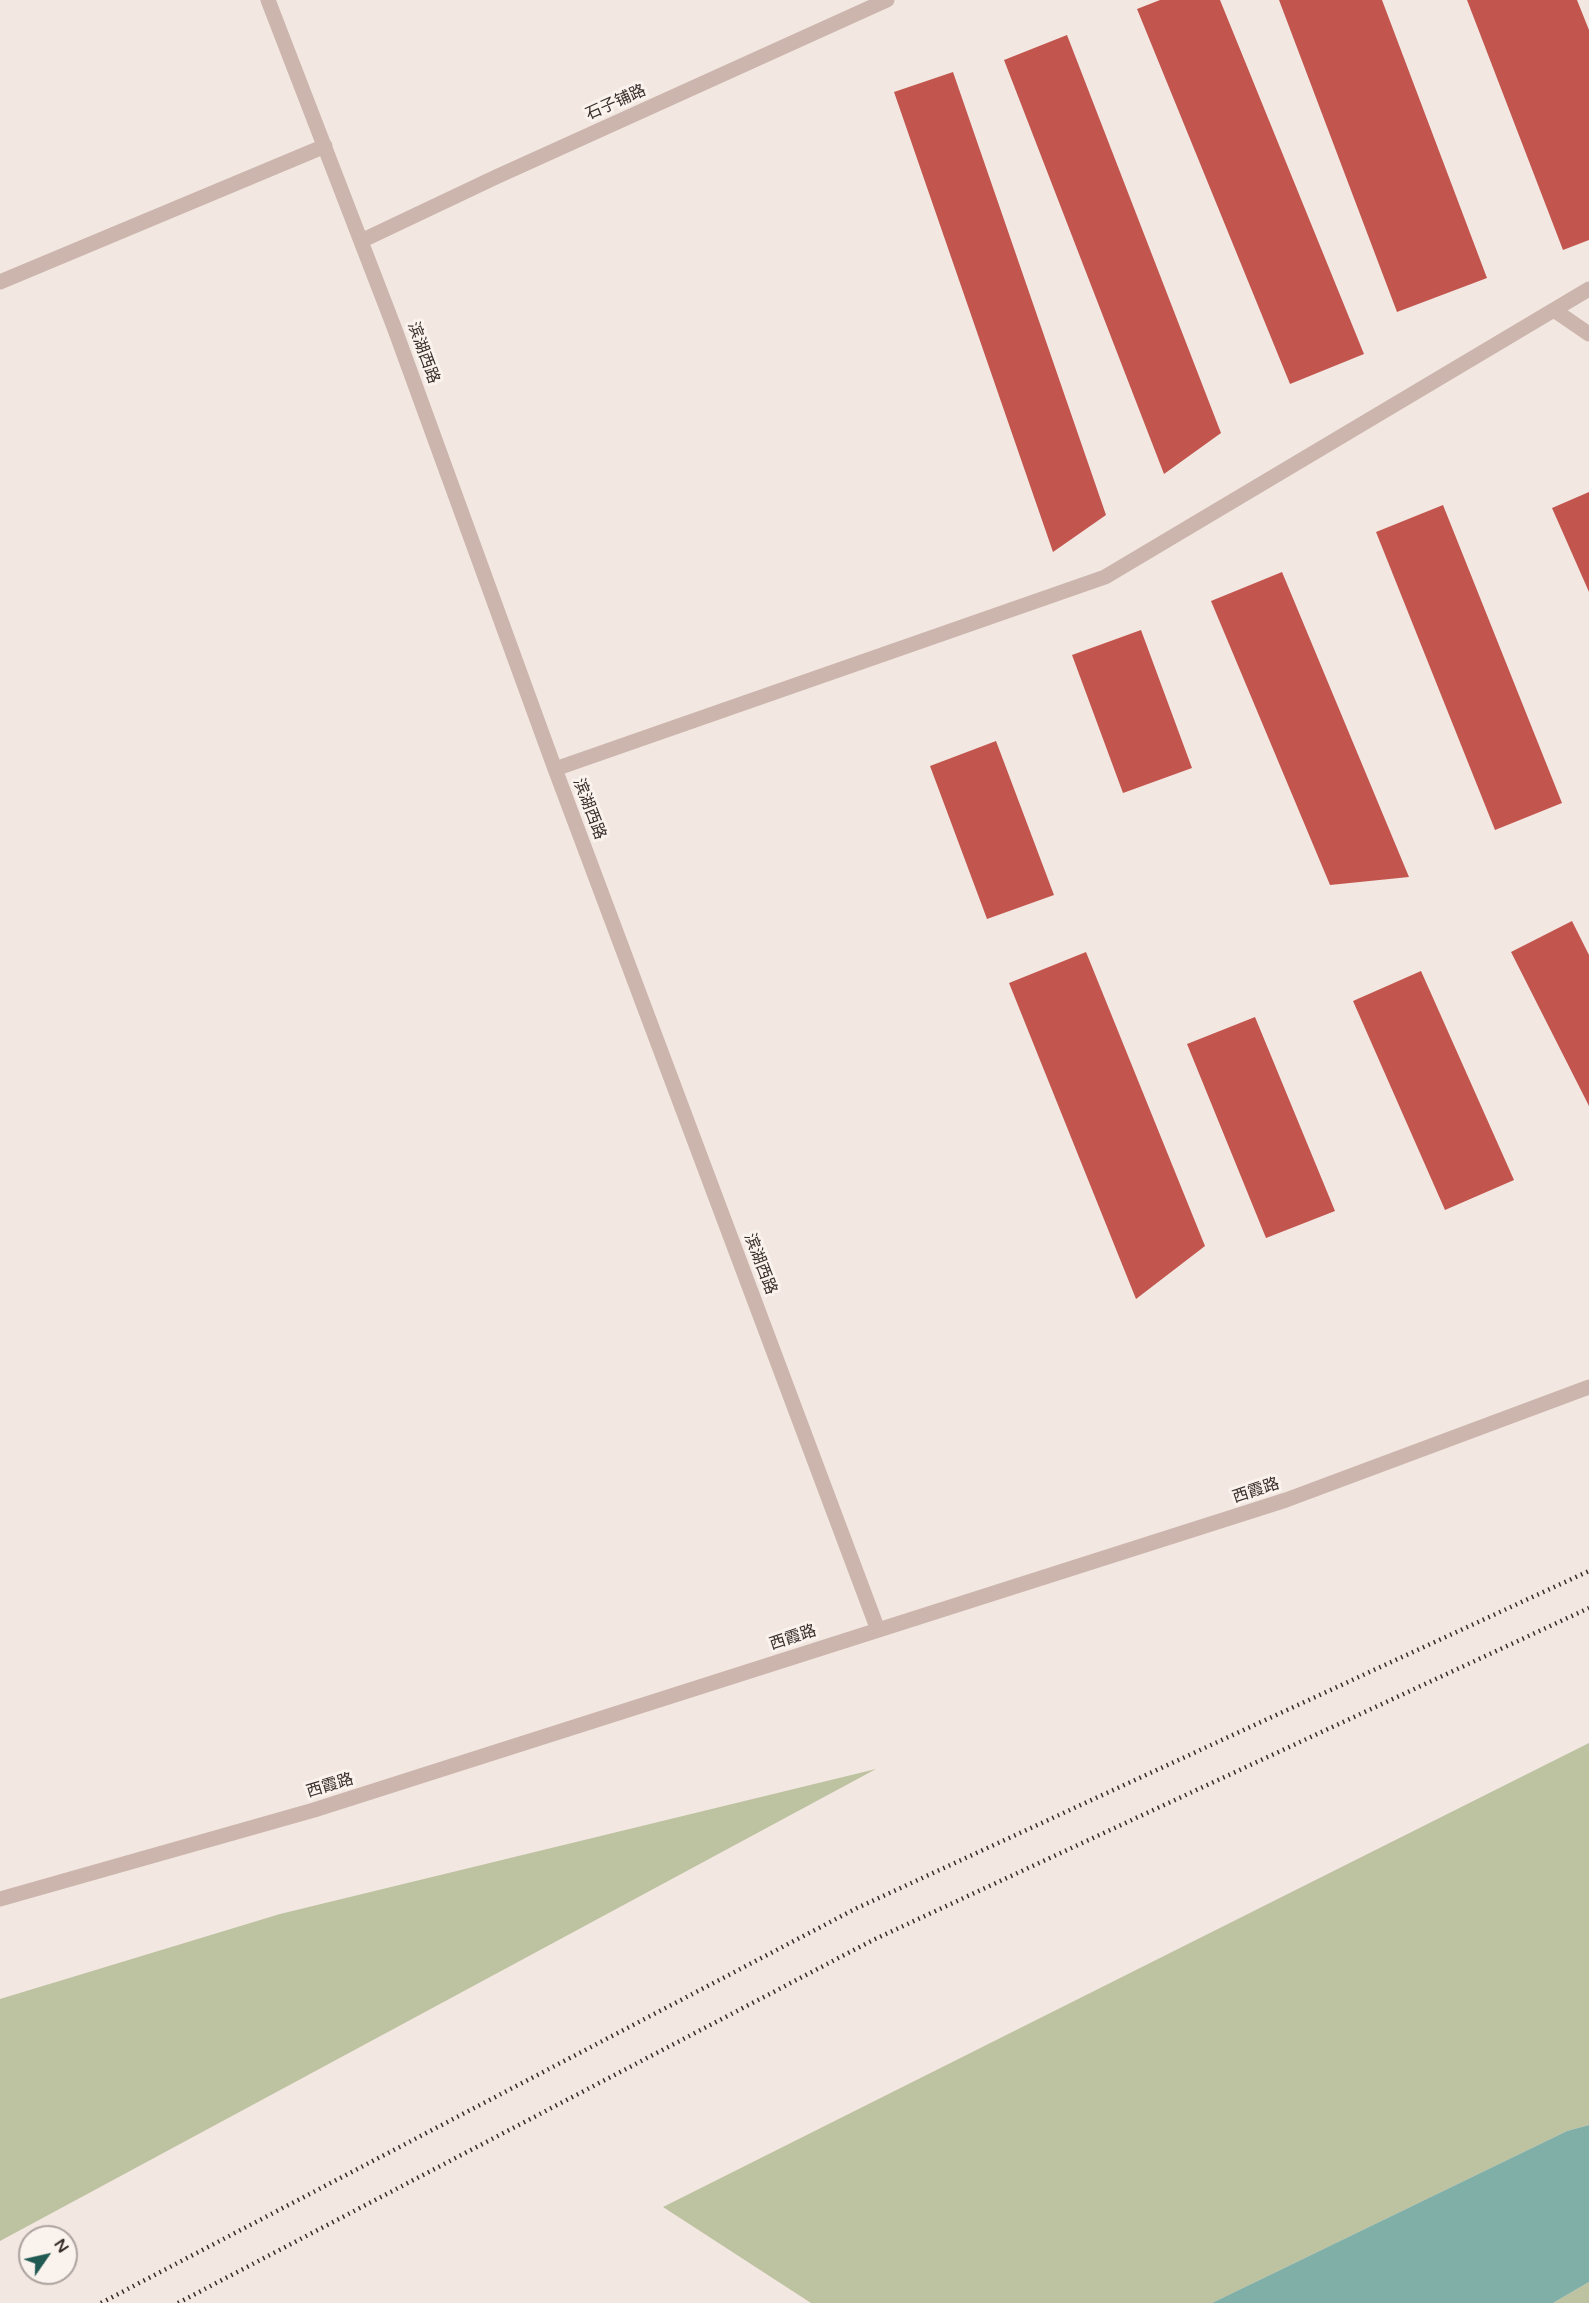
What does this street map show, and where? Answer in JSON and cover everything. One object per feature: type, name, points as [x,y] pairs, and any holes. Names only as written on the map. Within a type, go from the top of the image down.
[{"type":"street","name":"滨湖西路","points":[[268,0],[362,241],[555,770],[878,1630]]},
{"type":"street","name":"石子铺路","points":[[362,241],[496,177],[887,0]]},
{"type":"street","points":[[0,282],[325,146]]},
{"type":"street","points":[[555,770],[1105,577],[1589,289]]},
{"type":"street","points":[[1554,310],[1589,334]]},
{"type":"street","name":"西霞路","points":[[0,1899],[314,1810],[1286,1500],[1589,1387]]},
{"type":"green space","points":[[1589,1743],[1589,2125],[1567,2131],[1212,2303],[811,2303],[663,2207]]},
{"type":"green space","points":[[876,1769],[30,2225],[18,2225],[18,2231],[0,2241],[0,1999],[280,1914]]},
{"type":"green space","points":[[1589,2282],[1589,2303],[1553,2303]]},
{"type":"water","points":[[1589,2125],[1589,2282],[1553,2303],[1212,2303],[1567,2131]]},
{"type":"building","points":[[1160,0],[1220,0],[1364,354],[1290,384],[1137,9]]},
{"type":"building","points":[[1279,0],[1382,0],[1487,278],[1397,312]]},
{"type":"building","points":[[1467,0],[1577,0],[1589,30],[1589,240],[1563,250]]},
{"type":"building","points":[[1067,35],[1221,433],[1164,474],[1004,60]]},
{"type":"building","points":[[953,72],[1106,515],[1053,552],[894,92]]},
{"type":"building","points":[[1589,492],[1589,592],[1552,508]]},
{"type":"building","points":[[1443,505],[1562,803],[1495,830],[1376,532]]},
{"type":"building","points":[[1282,572],[1409,877],[1330,885],[1211,601]]},
{"type":"building","points":[[1141,630],[1192,768],[1123,793],[1072,655]]},
{"type":"building","points":[[996,741],[1054,895],[987,919],[930,766]]},
{"type":"building","points":[[1572,921],[1589,955],[1589,1106],[1511,952]]},
{"type":"building","points":[[1086,952],[1205,1246],[1136,1299],[1009,983]]},
{"type":"building","points":[[1421,971],[1514,1180],[1445,1210],[1353,1001]]},
{"type":"building","points":[[1255,1017],[1335,1211],[1266,1238],[1187,1044]]},
{"type":"railway","points":[[101,2303],[857,1908],[1589,1571]]},
{"type":"railway","points":[[178,2303],[873,1940],[1589,1608]]}]
